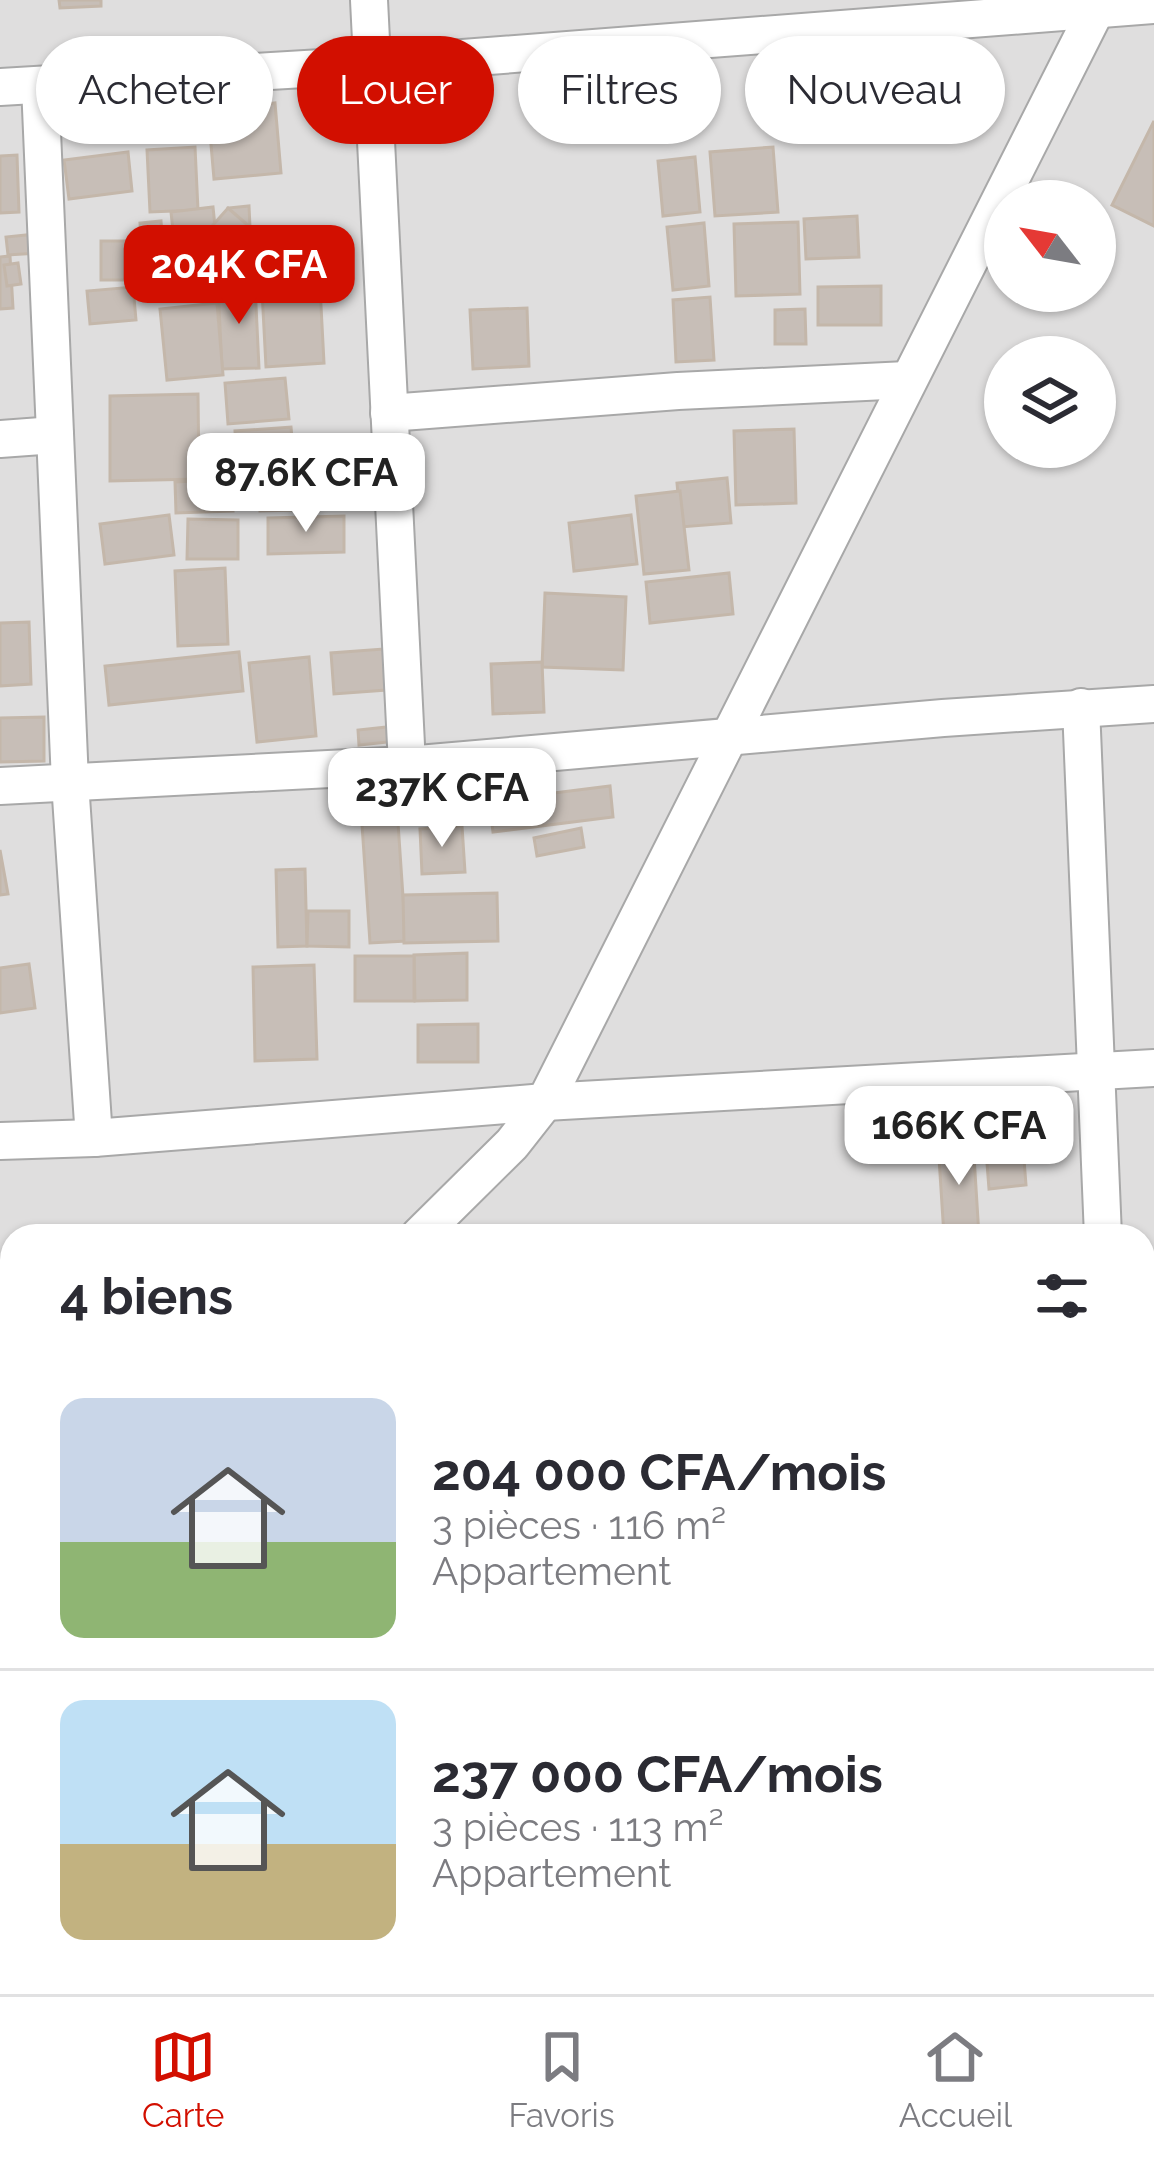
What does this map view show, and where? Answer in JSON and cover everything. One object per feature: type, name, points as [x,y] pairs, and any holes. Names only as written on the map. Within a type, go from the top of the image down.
[{"type":"street","points":[[369,0],[371,36]]},
{"type":"street","points":[[494,55],[1099,4],[1154,5]]},
{"type":"street","points":[[431,1224],[512,1144],[545,1102],[1099,4]]},
{"type":"street","points":[[0,87],[36,85]]},
{"type":"street","points":[[43,144],[70,782],[94,1138]]},
{"type":"street","points":[[376,144],[407,765]]},
{"type":"street","points":[[389,413],[907,380]]},
{"type":"street","points":[[0,439],[55,435]]},
{"type":"street","points":[[0,786],[407,765],[1154,704]]},
{"type":"street","points":[[1081,707],[1102,1224]]},
{"type":"street","points":[[0,1141],[94,1138],[545,1102],[1154,1068]]},
{"type":"shaded area","points":[[0,0],[1154,0],[1154,1224],[0,1224]]},
{"type":"building","points":[[59,0],[101,0],[101,6],[60,8]]},
{"type":"building","points":[[273,103],[281,173],[214,179],[211,144],[273,144]]},
{"type":"building","points":[[1154,121],[1154,226],[1116,207],[1116,197]]},
{"type":"building","points":[[195,147],[198,210],[150,212],[147,150]]},
{"type":"building","points":[[773,147],[778,212],[715,216],[710,152]]},
{"type":"building","points":[[128,152],[132,191],[69,199],[64,160]]},
{"type":"building","points":[[17,155],[19,212],[0,213],[0,156]]},
{"type":"building","points":[[695,157],[700,212],[663,216],[658,161]]},
{"type":"building","points":[[249,206],[250,227],[229,228],[228,208]]},
{"type":"building","points":[[213,207],[217,246],[175,250],[171,212]]},
{"type":"building","points":[[228,208],[250,227],[234,245],[212,226]]},
{"type":"building","points":[[857,216],[859,257],[806,259],[804,219]]},
{"type":"building","points":[[161,221],[162,234],[141,235],[140,223]]},
{"type":"building","points":[[798,222],[800,294],[736,296],[734,224]]},
{"type":"building","points":[[704,223],[709,286],[673,290],[667,227]]},
{"type":"building","points":[[36,234],[38,253],[8,255],[6,237]]},
{"type":"building","points":[[283,240],[285,262],[237,268],[234,245]]},
{"type":"building","points":[[101,241],[136,241],[137,280],[101,280]]},
{"type":"building","points":[[10,256],[13,308],[0,309],[0,257]]},
{"type":"building","points":[[18,263],[21,284],[7,286],[4,265]]},
{"type":"building","points":[[255,284],[259,368],[222,369],[218,286]]},
{"type":"building","points":[[881,286],[881,325],[818,325],[818,287]]},
{"type":"building","points":[[133,287],[136,320],[90,324],[87,291]]},
{"type":"building","points":[[320,287],[324,363],[266,367],[262,291]]},
{"type":"building","points":[[710,297],[714,360],[676,362],[673,300]]},
{"type":"building","points":[[217,303],[223,375],[167,380],[160,309]]},
{"type":"building","points":[[527,308],[529,366],[473,369],[470,310]]},
{"type":"building","points":[[805,309],[806,344],[775,344],[775,310]]},
{"type":"building","points":[[285,378],[289,419],[228,424],[225,383]]},
{"type":"building","points":[[198,394],[199,479],[110,481],[110,396]]},
{"type":"building","points":[[291,427],[294,461],[237,465],[235,431]]},
{"type":"building","points":[[794,429],[796,503],[736,505],[734,431]]},
{"type":"building","points":[[334,470],[335,509],[260,511],[259,472]]},
{"type":"building","points":[[727,478],[731,523],[681,527],[677,483]]},
{"type":"building","points":[[231,479],[233,511],[176,513],[175,482]]},
{"type":"building","points":[[680,491],[689,570],[644,574],[636,496]]},
{"type":"building","points":[[169,515],[174,555],[105,564],[100,524]]},
{"type":"building","points":[[631,515],[637,564],[574,571],[569,523]]},
{"type":"building","points":[[344,516],[344,552],[268,554],[268,518]]},
{"type":"building","points":[[188,519],[238,520],[238,559],[187,559]]},
{"type":"building","points":[[225,568],[228,644],[178,646],[175,571]]},
{"type":"building","points":[[729,573],[733,614],[650,623],[646,582]]},
{"type":"building","points":[[545,593],[626,597],[623,670],[542,667]]},
{"type":"building","points":[[29,622],[31,684],[0,686],[0,623]]},
{"type":"building","points":[[383,649],[386,690],[334,694],[331,653]]},
{"type":"building","points":[[239,652],[243,691],[109,705],[105,666]]},
{"type":"building","points":[[309,657],[316,736],[257,742],[249,663]]},
{"type":"building","points":[[542,662],[544,712],[493,714],[491,664]]},
{"type":"building","points":[[44,717],[44,761],[0,762],[0,718]]},
{"type":"building","points":[[387,727],[388,742],[359,745],[358,730]]},
{"type":"building","points":[[610,786],[613,817],[493,832],[489,801]]},
{"type":"building","points":[[397,808],[406,941],[370,943],[361,810]]},
{"type":"building","points":[[462,826],[465,872],[422,874],[420,829]]},
{"type":"building","points":[[581,828],[584,847],[537,856],[534,838]]},
{"type":"building","points":[[0,850],[8,894],[0,895]]},
{"type":"building","points":[[305,869],[307,946],[278,947],[276,870]]},
{"type":"building","points":[[497,893],[498,941],[404,943],[403,895]]},
{"type":"building","points":[[308,911],[349,911],[349,947],[307,946]]},
{"type":"building","points":[[467,953],[467,1000],[415,1001],[414,955]]},
{"type":"building","points":[[355,956],[414,956],[414,1001],[355,1001]]},
{"type":"building","points":[[29,964],[35,1008],[0,1013],[0,968]]},
{"type":"building","points":[[314,965],[317,1059],[255,1061],[253,967]]},
{"type":"building","points":[[478,1024],[478,1062],[418,1062],[418,1025]]},
{"type":"building","points":[[1021,1121],[1026,1185],[989,1189],[984,1124]]},
{"type":"building","points":[[973,1140],[978,1224],[943,1224],[938,1142]]}]
